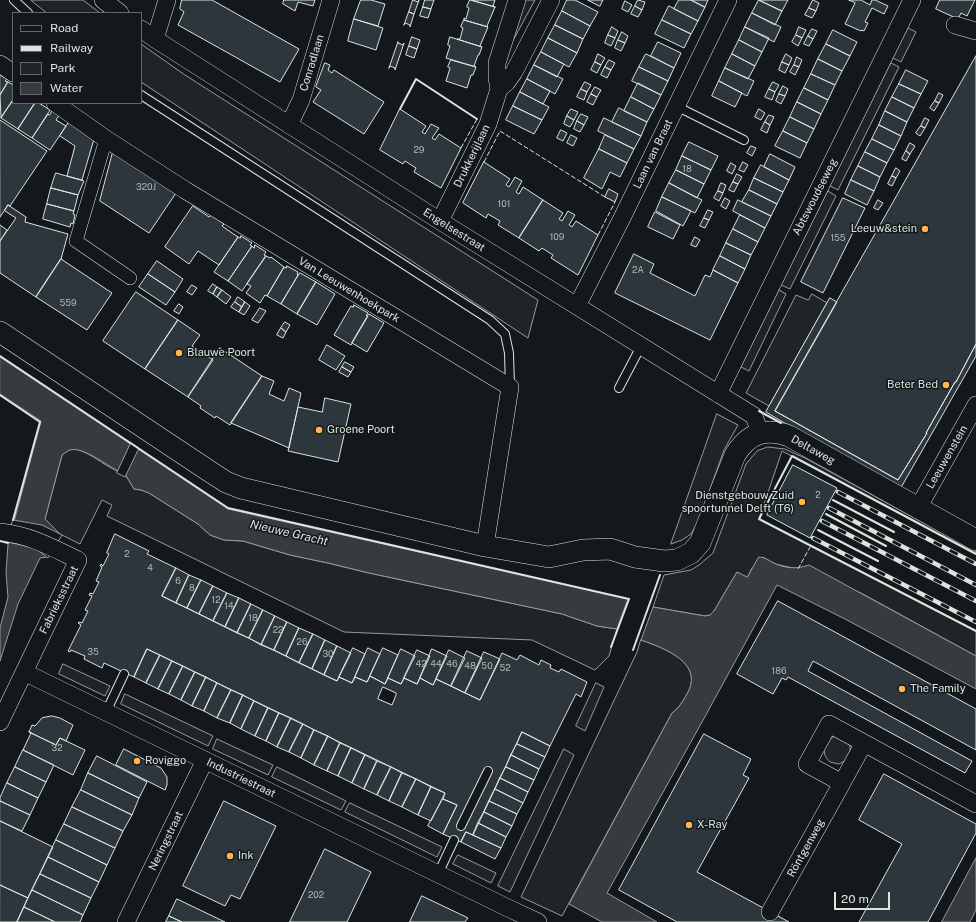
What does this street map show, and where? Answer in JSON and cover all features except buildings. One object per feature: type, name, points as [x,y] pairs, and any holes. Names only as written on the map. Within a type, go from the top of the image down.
[{"type":"street","points":[[103,0],[119,12]]},
{"type":"street","points":[[154,39],[167,0]]},
{"type":"street","name":"Conradlaan","points":[[289,125],[301,100],[331,0]]},
{"type":"street","name":"Drukkerijlaan","points":[[440,221],[488,124],[499,89],[497,63],[517,0]]},
{"type":"street","name":"Drukkerijlaan","points":[[499,89],[507,82],[514,72],[551,0]]},
{"type":"street","name":"Laan van Braat","points":[[577,306],[728,0]]},
{"type":"street","name":"Abtswoudseweg","points":[[718,394],[912,0]]},
{"type":"street","points":[[955,25],[976,31]]},
{"type":"street","name":"Engelsestraat","points":[[142,30],[154,39],[440,221],[754,416],[760,433]]},
{"type":"street","points":[[0,64],[12,72]]},
{"type":"street","name":"Van Leeuwenhoekpark","points":[[56,104],[106,139],[185,190],[510,387]]},
{"type":"street","points":[[106,139],[76,241],[130,278]]},
{"type":"street","points":[[0,332],[226,482],[241,488],[485,546],[510,387]]},
{"type":"street","name":"Leeuwenstein","points":[[918,508],[976,405]]},
{"type":"street","name":"Deltaweg","points":[[485,546],[549,557],[583,550],[610,550],[635,557],[657,560],[677,560],[691,553],[700,543],[735,455],[741,445],[751,437],[760,433],[779,432],[789,436],[976,540]]},
{"type":"street","name":"Fabrieksstraat","points":[[5,533],[38,540],[78,560],[24,672]]},
{"type":"street","points":[[0,722],[24,672]]},
{"type":"street","name":"Industriestraat","points":[[24,672],[438,874],[504,915],[538,922]]},
{"type":"street","points":[[842,783],[807,764],[829,724],[976,804]]},
{"type":"street","name":"Röntgenweg","points":[[770,912],[864,743]]},
{"type":"street","name":"Neringstraat","points":[[126,922],[205,760]]},
{"type":"lane","points":[[14,0],[27,12]]},
{"type":"lane","points":[[142,96],[490,320],[505,334],[509,354],[510,387]]},
{"type":"lane","points":[[676,106],[744,140]]},
{"type":"lane","points":[[619,388],[641,346]]},
{"type":"lane","points":[[106,712],[124,674]]},
{"type":"lane","points":[[461,826],[488,771]]},
{"type":"lane","points":[[438,874],[454,840]]},
{"type":"green space","points":[[31,0],[83,0],[99,12],[46,12]]},
{"type":"green space","points":[[522,0],[535,0],[503,59]]},
{"type":"green space","points":[[908,28],[916,32],[901,62],[893,58]]},
{"type":"green space","points":[[142,45],[185,75],[538,300],[528,338],[142,83]]},
{"type":"green space","points":[[891,63],[899,67],[838,190],[830,186]]},
{"type":"green space","points":[[828,191],[836,196],[790,289],[781,285]]},
{"type":"green space","points":[[779,290],[786,294],[749,371],[741,367]]},
{"type":"green space","points":[[812,294],[827,303],[769,406],[746,393],[796,295],[808,300]]},
{"type":"green space","points":[[717,414],[738,425],[724,450],[699,520],[691,534],[682,540],[671,544]]},
{"type":"green space","points":[[768,447],[785,449],[805,458],[976,552],[976,554],[782,451],[759,519],[976,631],[976,656],[861,593],[798,569],[775,564],[763,557],[752,568],[747,578],[737,572],[714,611],[710,615],[705,616],[653,607],[664,575],[691,570],[713,553],[746,464],[757,451]]},
{"type":"green space","points":[[76,449],[89,454],[112,469],[125,474],[134,489],[149,493],[198,524],[210,535],[224,540],[243,541],[290,555],[369,573],[562,614],[597,626],[617,629],[609,656],[595,670],[532,640],[344,632],[107,516],[112,505],[102,500],[80,544],[60,534],[45,519],[62,455],[69,450]]},
{"type":"green space","points":[[641,640],[660,647],[679,658],[686,665],[691,674],[691,683],[682,702],[672,713],[562,916],[521,897],[637,652]]},
{"type":"green space","points":[[63,664],[110,686],[105,696],[59,674]]},
{"type":"green space","points":[[596,683],[604,687],[585,731],[576,726]]},
{"type":"green space","points":[[125,694],[213,736],[208,746],[121,704]]},
{"type":"green space","points":[[835,736],[848,742],[850,747],[850,753],[847,760],[839,764],[830,762],[824,751],[828,741]]},
{"type":"green space","points":[[217,739],[273,765],[268,775],[213,749]]},
{"type":"green space","points":[[564,749],[574,755],[510,892],[498,886]]},
{"type":"green space","points":[[277,767],[346,801],[341,810],[272,777]]},
{"type":"green space","points":[[350,803],[442,847],[437,857],[345,812]]},
{"type":"green space","points":[[458,855],[496,873],[491,883],[453,864]]},
{"type":"water","name":"Nieuwe Gracht","points":[[0,357],[228,509],[628,599],[617,629],[597,626],[562,614],[290,555],[243,541],[224,540],[210,535],[198,524],[149,493],[134,489],[125,474],[83,451],[70,450],[62,455],[45,519],[60,534],[47,557],[40,558],[18,604],[0,661],[0,628],[8,597],[6,573],[8,544],[41,421],[0,394]]},
{"type":"water","points":[[759,557],[787,567],[796,568],[809,565],[976,656],[976,689],[845,619],[777,585],[607,893],[657,922],[602,922],[569,904],[672,713],[682,702],[691,683],[691,674],[686,665],[679,658],[660,647],[641,640],[653,607],[705,616],[710,615],[714,611],[737,572],[747,577]]},
{"type":"water","points":[[976,858],[976,910],[970,922],[942,922]]},
{"type":"pier","points":[[131,443],[139,448],[125,477],[117,473]]},
{"type":"pier","points":[[13,520],[42,525],[62,535],[48,558],[35,548],[7,542]]},
{"type":"railway","points":[[838,492],[976,564]]},
{"type":"railway","points":[[829,508],[976,585]]},
{"type":"railway","points":[[822,521],[976,601]]},
{"type":"railway","points":[[813,538],[976,622]]},
{"type":"fence","points":[[461,148],[477,119]]},
{"type":"fence","points":[[484,162],[500,131],[605,197]]},
{"type":"fence","points":[[598,235],[615,202]]},
{"type":"fence","points":[[798,569],[810,547]]},
{"type":"wall","points":[[400,109],[416,79],[477,119]]},
{"type":"wall","points":[[0,356],[228,508],[629,599],[611,647]]},
{"type":"wall","points":[[0,395],[40,422],[13,520]]},
{"type":"wall","points":[[759,411],[781,423]]},
{"type":"wall","points":[[976,554],[792,456],[759,519],[976,631]]},
{"type":"wall","points":[[833,500],[894,532]]},
{"type":"wall","points":[[826,514],[886,546]]},
{"type":"wall","points":[[818,530],[878,561]]},
{"type":"wall","points":[[0,541],[8,543]]},
{"type":"wall","points":[[633,650],[660,575]]},
{"type":"place","name":"Leeuw&stein","points":[[925,229]]},
{"type":"place","name":"Blauwe Poort","points":[[179,353]]},
{"type":"place","name":"Beter Bed","points":[[946,385]]},
{"type":"place","name":"Groene Poort","points":[[319,430]]},
{"type":"place","name":"Dienstgebouw Zuid spoortunnel Delft (T6)","points":[[802,502]]},
{"type":"place","name":"The Family","points":[[902,689]]},
{"type":"place","name":"Roviggo","points":[[137,761]]},
{"type":"place","name":"X-Ray","points":[[689,825]]},
{"type":"place","name":"Ink","points":[[230,856]]}]
